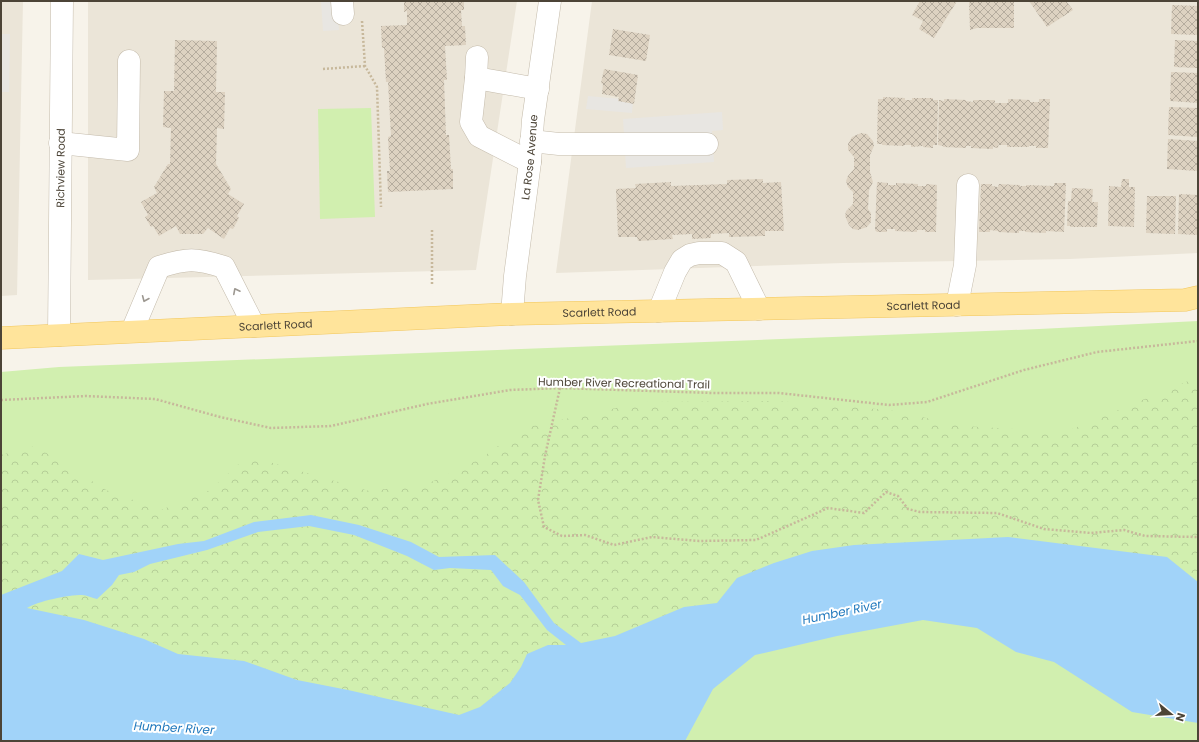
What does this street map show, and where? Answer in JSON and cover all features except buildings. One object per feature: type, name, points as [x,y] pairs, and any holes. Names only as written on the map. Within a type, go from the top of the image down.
[{"type":"main road","name":"Scarlett Road","points":[[1,338],[512,314],[1185,300],[1198,297]]},
{"type":"street","name":"Richview Road","points":[[59,335],[62,1]]},
{"type":"street","name":"La Rose Avenue","points":[[512,314],[538,88],[550,1]]},
{"type":"street","points":[[60,143],[128,150],[129,61]]},
{"type":"street","points":[[538,88],[476,67],[471,122],[479,136],[531,152],[559,144],[707,144]]},
{"type":"street","points":[[957,305],[965,265],[968,185]]},
{"type":"street","points":[[659,311],[675,272],[682,260],[690,255],[699,253],[722,253],[736,262],[759,309]]},
{"type":"street","points":[[132,331],[159,267],[181,260],[204,260],[224,267],[254,326]]},
{"type":"path","points":[[342,8],[363,22],[366,66],[377,87],[381,207]]},
{"type":"path","points":[[323,69],[366,66]]},
{"type":"path","points":[[432,230],[432,284]]},
{"type":"path","name":"Humber River Recreational Trail","points":[[1,400],[86,396],[155,399],[220,418],[271,428],[331,426],[427,404],[510,390],[560,388],[713,393],[779,393],[889,405],[927,402],[1024,370],[1098,352],[1198,342]]},
{"type":"path","points":[[560,388],[545,456],[538,500],[544,527],[562,536],[585,535],[614,544],[652,537],[699,541],[756,540],[828,508],[864,513],[886,492],[898,496],[908,509],[920,512],[997,514],[1044,529],[1091,533],[1124,530],[1145,536],[1198,537]]},
{"type":"shaded area","points":[[1,1],[23,1],[17,295],[1,296]]},
{"type":"shaded area","points":[[88,1],[517,1],[476,270],[88,280]]},
{"type":"shaded area","points":[[321,1],[337,1],[339,30],[323,31]]},
{"type":"shaded area","points":[[592,1],[1198,1],[1198,253],[1070,259],[843,263],[556,273]]},
{"type":"shaded area","points":[[1,34],[10,34],[9,92],[1,92]]},
{"type":"shaded area","points":[[588,96],[633,100],[632,113],[586,109]]},
{"type":"shaded area","points":[[722,112],[723,130],[712,131],[714,162],[626,168],[623,119]]},
{"type":"green space","points":[[371,108],[375,217],[320,219],[318,109]]},
{"type":"green space","points":[[1198,321],[1198,741],[1,741],[1,372],[59,367],[1039,329]]},
{"type":"green space","points":[[1198,375],[1198,582],[1167,557],[926,542],[854,545],[812,551],[737,578],[717,603],[684,607],[615,636],[581,643],[554,623],[524,582],[495,555],[439,557],[411,542],[359,525],[311,515],[254,522],[204,541],[178,544],[103,560],[79,554],[62,571],[1,595],[1,455],[35,446],[108,491],[161,510],[210,490],[243,460],[266,461],[369,491],[427,484],[480,459],[523,428],[644,402],[777,401],[889,410],[964,426],[1065,432],[1193,379]]},
{"type":"green space","points":[[309,526],[354,535],[407,556],[434,570],[450,568],[491,570],[503,586],[519,595],[547,630],[567,645],[548,645],[527,654],[521,667],[510,683],[480,707],[459,715],[297,680],[244,661],[178,654],[144,639],[84,620],[26,608],[35,604],[66,596],[83,595],[97,599],[112,585],[119,575],[134,572],[150,564],[207,550],[258,532]]},
{"type":"water","name":"Humber River","points":[[311,515],[359,525],[411,542],[439,557],[495,555],[524,582],[554,623],[581,643],[615,636],[684,607],[717,603],[737,578],[774,563],[812,551],[854,545],[1008,537],[1167,557],[1198,582],[1198,723],[1132,712],[1054,662],[1016,652],[977,628],[923,620],[837,636],[755,655],[713,689],[685,741],[1,741],[1,595],[62,571],[79,554],[103,560],[178,544],[204,541],[254,522]],"holes":[[[309,526],[354,535],[407,556],[434,570],[450,568],[491,570],[503,586],[520,595],[547,630],[566,645],[548,645],[527,654],[521,667],[510,683],[480,707],[459,715],[297,680],[244,661],[178,654],[144,639],[84,620],[27,608],[53,599],[76,595],[84,595],[97,599],[112,585],[119,575],[134,572],[150,564],[207,550],[258,532]]]}]
